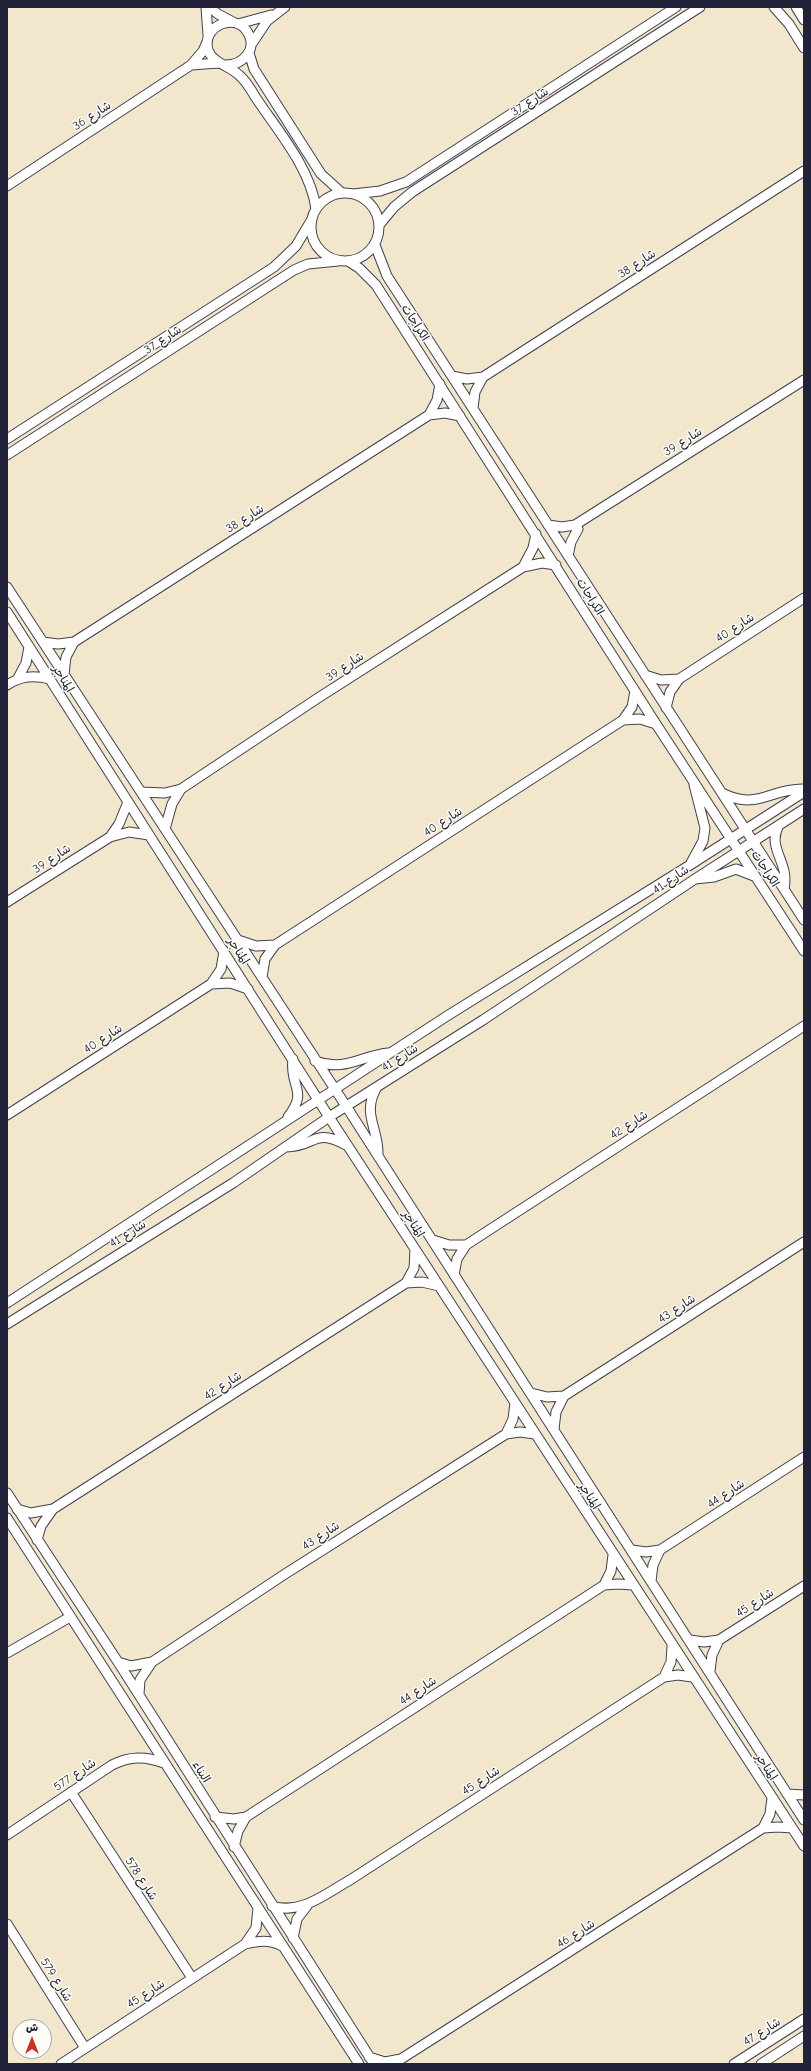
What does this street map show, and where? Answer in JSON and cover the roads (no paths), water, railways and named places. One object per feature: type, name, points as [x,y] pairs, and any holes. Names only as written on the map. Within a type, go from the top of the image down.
[{"type":"street","points":[[206,7],[208,50],[212,57],[238,73],[247,84],[304,172],[312,190],[316,209]]},
{"type":"street","points":[[209,7],[248,32],[254,69],[321,174],[342,193]]},
{"type":"street","points":[[222,64],[239,62],[250,49],[261,28],[275,14],[285,7]]},
{"type":"street","name":"شارع 37","points":[[353,194],[380,191],[406,182],[676,7]]},
{"type":"street","name":"شارع 37","points":[[380,224],[394,207],[412,192],[700,7]]},
{"type":"street","points":[[774,7],[788,24],[804,48]]},
{"type":"street","points":[[796,7],[804,20]]},
{"type":"street","points":[[208,40],[212,30],[218,24],[257,20],[275,14]]},
{"type":"street","name":"شارع 36","points":[[7,186],[191,66],[203,51],[208,40]]},
{"type":"street","name":"شارع 36","points":[[191,66],[222,64]]},
{"type":"street","name":"شارع 38","points":[[452,376],[467,379],[483,377],[804,171]]},
{"type":"street","points":[[342,193],[353,194],[363,198],[371,204],[377,214],[380,224],[379,235],[375,245],[368,253],[359,259],[338,261],[328,257],[319,250],[314,241],[311,230],[312,220],[316,209],[323,201],[342,193]]},
{"type":"street","name":"شارع 37","points":[[7,439],[274,267],[296,246],[312,220]]},
{"type":"street","name":"الكراجات","points":[[375,245],[387,276],[804,920]]},
{"type":"street","name":"شارع 37","points":[[7,455],[294,270],[308,264],[338,261]]},
{"type":"street","name":"الكراجات","points":[[348,261],[364,272],[376,285],[656,724],[804,951]]},
{"type":"street","points":[[472,408],[475,392],[483,377]]},
{"type":"street","name":"شارع 39","points":[[575,525],[804,380]]},
{"type":"street","points":[[429,415],[437,400],[440,384]]},
{"type":"street","name":"شارع 38","points":[[43,642],[58,644],[74,642],[429,415],[445,413],[460,416]]},
{"type":"street","points":[[548,525],[575,525],[578,529],[571,542],[568,556]]},
{"type":"street","name":"شارع 39","points":[[523,567],[533,548],[536,534]]},
{"type":"street","name":"شارع 39","points":[[141,792],[166,793],[181,789],[318,698],[523,567],[542,563],[556,565]]},
{"type":"street","name":"المناجر","points":[[7,587],[433,1240],[804,1820]]},
{"type":"street","name":"شارع 40","points":[[666,708],[670,692],[679,679],[804,598]]},
{"type":"street","name":"المناجر","points":[[7,612],[329,1117],[692,1677],[804,1846]]},
{"type":"street","points":[[64,674],[66,657],[74,642]]},
{"type":"street","points":[[7,686],[18,678],[26,663],[29,647]]},
{"type":"street","points":[[645,675],[662,680],[679,679]]},
{"type":"street","points":[[18,678],[34,676],[50,679]]},
{"type":"street","name":"شارع 40","points":[[262,977],[265,959],[275,945],[623,720],[632,707],[635,691]]},
{"type":"street","points":[[623,720],[640,719],[656,724]]},
{"type":"street","points":[[690,865],[703,841],[705,828],[703,816],[696,796],[694,781]]},
{"type":"street","name":"شارع 39","points":[[165,829],[170,808],[181,789]]},
{"type":"street","points":[[722,793],[734,798],[752,800],[786,790],[804,789]]},
{"type":"street","name":"شارع 41","points":[[7,1303],[391,1053],[804,792]]},
{"type":"street","name":"شارع 39","points":[[7,902],[110,836],[119,824],[128,802]]},
{"type":"street","name":"شارع 41","points":[[7,1324],[233,1183],[329,1117],[483,1020],[695,879],[804,809]]},
{"type":"street","points":[[779,825],[775,841],[786,870],[784,889]]},
{"type":"street","name":"شارع 39","points":[[110,836],[129,832],[149,835]]},
{"type":"street","points":[[695,879],[714,877],[736,869],[743,870],[756,878]]},
{"type":"street","points":[[238,940],[256,946],[275,945]]},
{"type":"street","name":"شارع 40","points":[[7,1115],[211,984],[221,969],[224,951]]},
{"type":"street","points":[[211,984],[230,983],[248,988]]},
{"type":"street","name":"شارع 42","points":[[454,1275],[457,1259],[466,1245],[804,1026]]},
{"type":"street","points":[[315,1060],[328,1065],[342,1065],[372,1056],[391,1053]]},
{"type":"street","points":[[285,1122],[297,1105],[299,1097],[292,1071],[293,1059]]},
{"type":"street","name":"المناجر","points":[[377,1087],[370,1103],[369,1112],[377,1138],[378,1157]]},
{"type":"street","points":[[285,1147],[296,1146],[324,1137],[332,1138],[348,1146]]},
{"type":"street","points":[[433,1240],[449,1245],[466,1245]]},
{"type":"street","name":"شارع 43","points":[[564,1396],[804,1242]]},
{"type":"street","points":[[406,1283],[414,1268],[415,1250]]},
{"type":"street","points":[[406,1283],[422,1282],[439,1286]]},
{"type":"street","name":"شارع 42","points":[[37,1540],[41,1526],[53,1509],[406,1283]]},
{"type":"street","points":[[531,1394],[547,1397],[564,1396],[556,1412],[554,1429]]},
{"type":"street","points":[[506,1434],[513,1419],[515,1403]]},
{"type":"street","name":"شارع 43","points":[[118,1662],[131,1666],[152,1662],[285,1574],[506,1434],[520,1432],[535,1434]]},
{"type":"street","name":"شارع 44","points":[[632,1550],[646,1552],[660,1550],[804,1457]]},
{"type":"street","name":"البناء","points":[[7,1493],[118,1662],[234,1847],[372,2060]]},
{"type":"street","name":"شارع 42","points":[[17,1509],[31,1513],[53,1509]]},
{"type":"street","points":[[7,1518],[358,2063]]},
{"type":"street","points":[[651,1581],[653,1565],[660,1550]]},
{"type":"street","points":[[604,1585],[611,1571],[613,1555]]},
{"type":"street","points":[[604,1585],[633,1585]]},
{"type":"street","name":"شارع 44","points":[[216,1817],[228,1819],[246,1817],[604,1585]]},
{"type":"street","name":"شارع 45","points":[[690,1640],[704,1642],[719,1640],[804,1586]]},
{"type":"street","points":[[7,1653],[70,1617]]},
{"type":"street","points":[[710,1671],[712,1655],[719,1640]]},
{"type":"street","points":[[664,1677],[671,1662],[672,1646]]},
{"type":"street","name":"شارع 43","points":[[138,1694],[140,1680],[152,1662]]},
{"type":"street","name":"شارع 45","points":[[272,1906],[291,1909],[310,1903],[350,1880],[664,1677],[678,1675],[692,1677]]},
{"type":"street","name":"شارع 577","points":[[7,1835],[112,1765],[124,1759],[138,1757],[151,1758],[164,1763]]},
{"type":"street","name":"شارع 578","points":[[71,1792],[192,1978]]},
{"type":"street","points":[[787,1794],[804,1795]]},
{"type":"street","points":[[763,1828],[770,1814],[772,1798]]},
{"type":"street","points":[[234,1847],[238,1831],[246,1817]]},
{"type":"street","points":[[763,1828],[792,1828]]},
{"type":"street","name":"شارع 46","points":[[372,2060],[385,2062],[399,2061],[763,1828]]},
{"type":"street","name":"شارع 45","points":[[293,1938],[297,1918],[310,1903]]},
{"type":"street","name":"شارع 45","points":[[60,2064],[245,1944],[256,1928],[258,1908]]},
{"type":"street","name":"شارع 579","points":[[7,1924],[85,2048]]},
{"type":"street","name":"شارع 45","points":[[245,1944],[263,1941],[276,1943],[283,1946]]},
{"type":"street","name":"شارع 47","points":[[734,2064],[804,2019]]},
{"type":"street","points":[[761,2064],[804,2036]]}]
